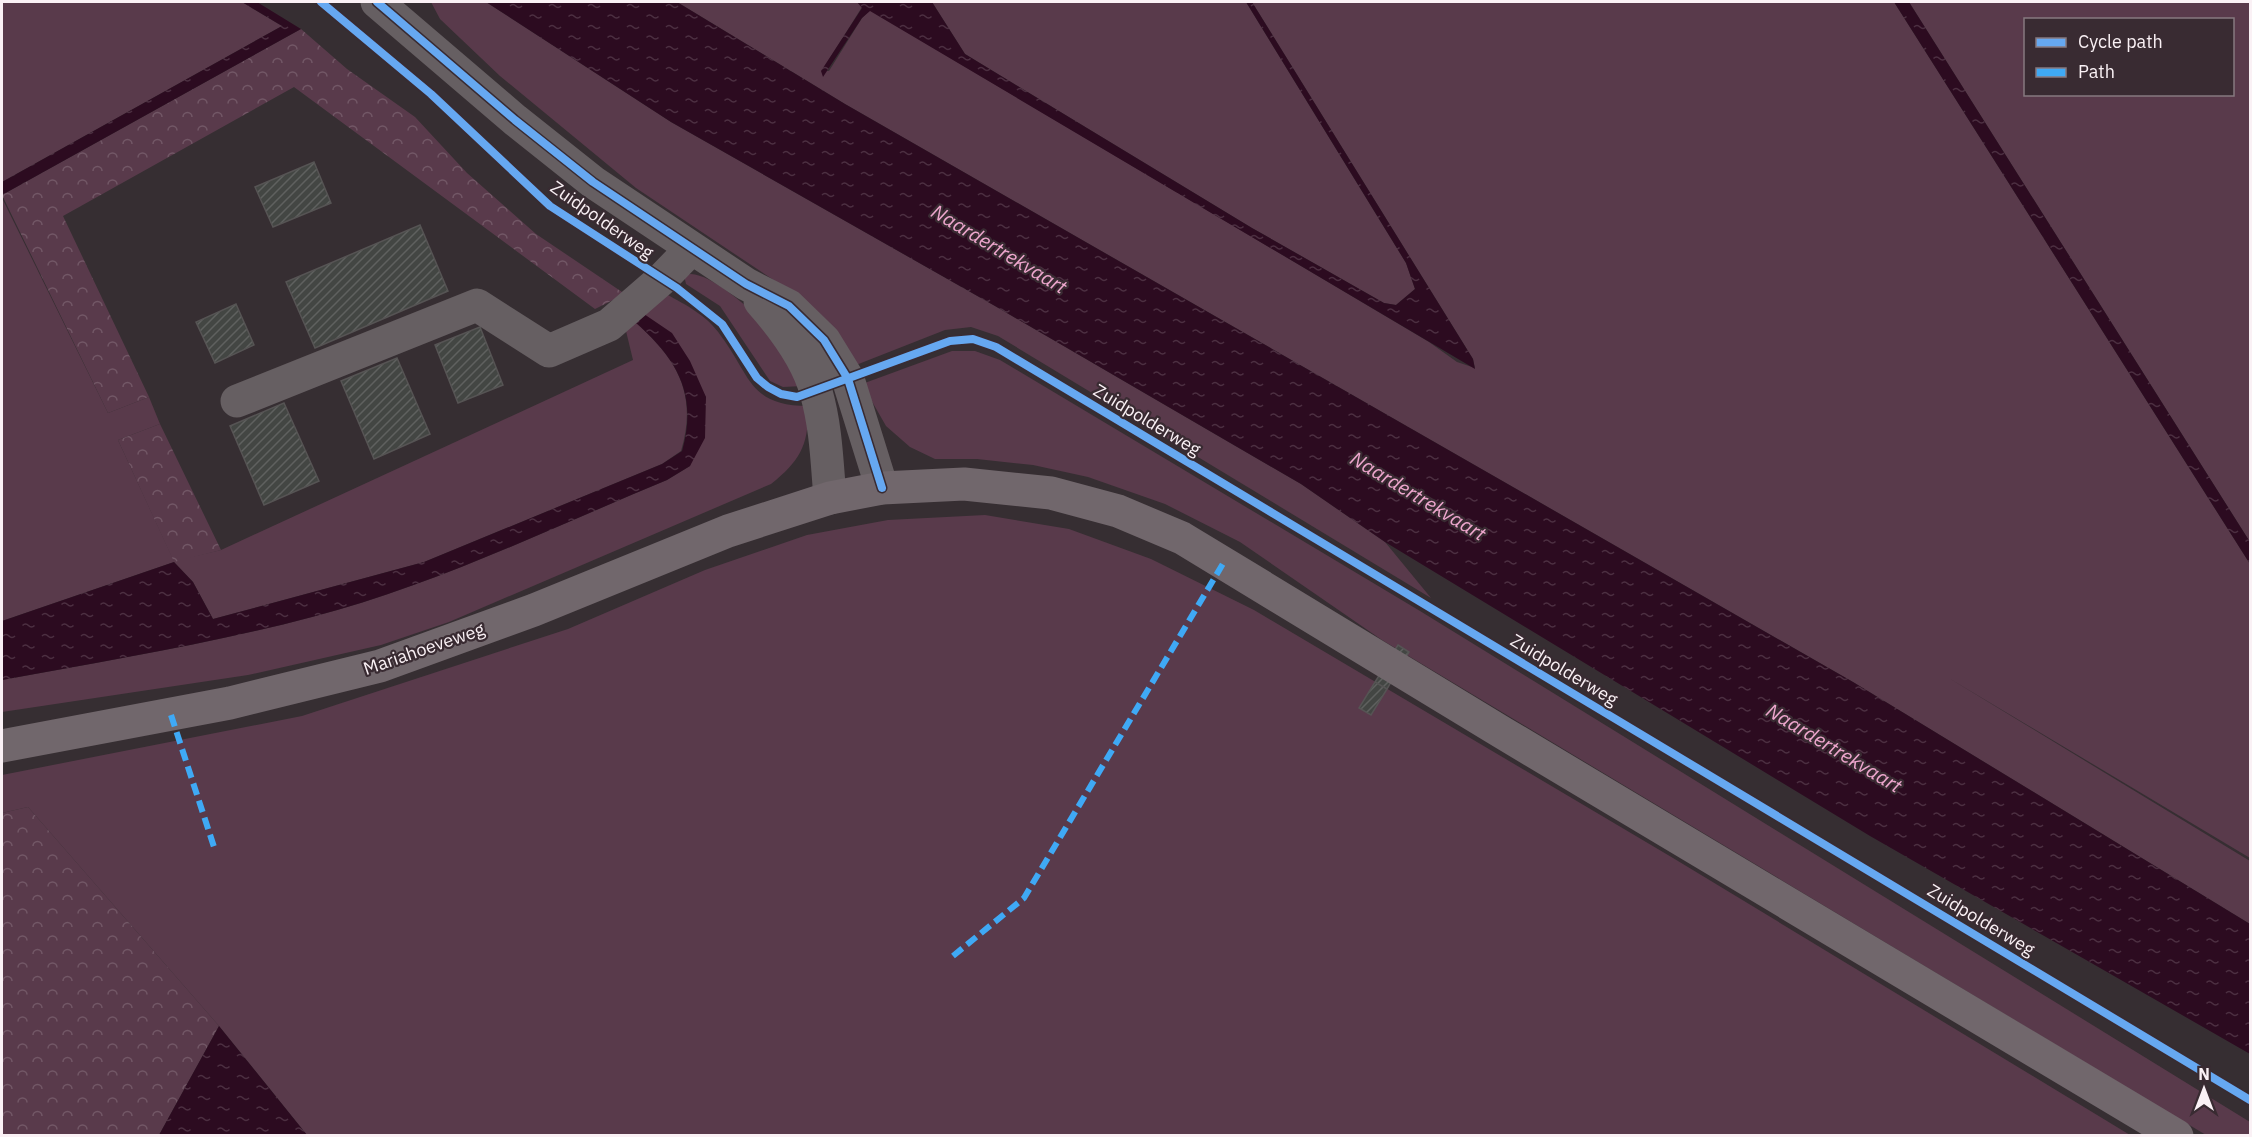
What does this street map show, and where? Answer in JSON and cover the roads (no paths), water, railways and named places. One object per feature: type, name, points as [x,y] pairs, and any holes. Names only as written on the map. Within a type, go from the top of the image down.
[{"type":"main road","points":[[830,498],[882,488],[964,484],[1051,493],[1118,511],[1182,538],[2177,1136]]},
{"type":"main road","name":"Mariahoeveweg","points":[[2,746],[230,704],[380,666],[534,610],[728,531],[830,498]]},
{"type":"street","name":"Zuidpolderweg","points":[[377,2],[515,120],[576,168],[691,249],[746,284],[789,306],[824,340],[848,379],[882,488]]},
{"type":"street","points":[[237,401],[477,304],[549,351],[609,325],[662,279],[691,249]]},
{"type":"street","name":"Zuidpolderweg","points":[[746,284],[776,319],[800,354],[816,390],[824,429],[830,498]]},
{"type":"water","points":[[242,2],[257,2],[301,29],[2,195],[2,182],[282,26]]},
{"type":"water","name":"Naardertrekvaart","points":[[486,2],[677,2],[845,104],[1853,682],[2250,924],[2250,1054],[1870,836],[1385,542],[1301,484],[995,306],[671,122]]},
{"type":"water","points":[[857,2],[932,2],[965,54],[1252,228],[1384,303],[1396,305],[1415,289],[1406,263],[1246,2],[1252,2],[1473,359],[1475,369],[870,11],[862,18],[823,77],[821,71],[862,8]]},
{"type":"water","points":[[1894,2],[1909,2],[2250,542],[2250,564]]},
{"type":"water","points":[[644,314],[672,333],[690,361],[706,397],[705,438],[690,466],[667,480],[448,572],[358,604],[235,636],[2,680],[2,621],[174,562],[193,582],[213,619],[424,562],[662,464],[682,451],[686,431],[685,395],[673,364],[635,322]]},
{"type":"water","points":[[219,1026],[307,1135],[159,1135]]}]
